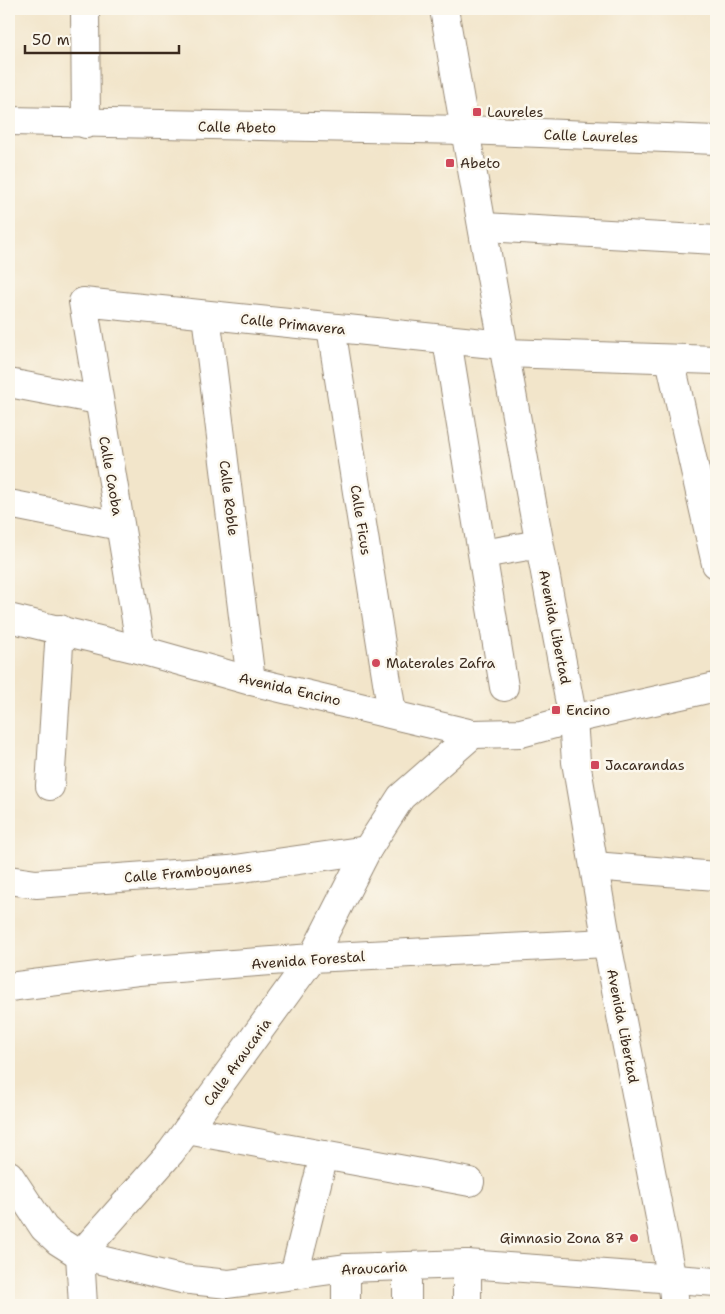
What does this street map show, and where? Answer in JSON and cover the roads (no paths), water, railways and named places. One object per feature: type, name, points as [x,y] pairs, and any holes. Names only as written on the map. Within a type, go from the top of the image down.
[{"type":"street","points":[[85,9],[86,124]]},
{"type":"street","name":"Avenida Libertad","points":[[444,9],[539,544],[573,719],[576,762],[607,943],[674,1293]]},
{"type":"street","name":"Calle Abeto","points":[[9,121],[465,130]]},
{"type":"street","name":"Calle Laureles","points":[[465,130],[716,140]]},
{"type":"street","points":[[484,227],[716,240]]},
{"type":"street","name":"Calle Primavera","points":[[83,302],[448,340],[504,349],[716,360]]},
{"type":"street","name":"Calle Caoba","points":[[83,302],[141,650]]},
{"type":"street","name":"Calle Roble","points":[[206,315],[251,682]]},
{"type":"street","name":"Calle Ficus","points":[[331,328],[392,713]]},
{"type":"street","points":[[448,340],[504,687]]},
{"type":"street","points":[[670,359],[716,564]]},
{"type":"street","points":[[9,383],[98,400]]},
{"type":"street","points":[[9,504],[120,526]]},
{"type":"street","points":[[483,554],[539,544]]},
{"type":"street","name":"Avenida Encino","points":[[9,618],[141,650],[251,682],[392,713],[473,734],[522,733],[573,719],[716,687]]},
{"type":"street","points":[[50,786],[60,629]]},
{"type":"street","name":"Calle Araucaria","points":[[80,1255],[171,1152],[312,958],[366,850],[401,797],[473,734]]},
{"type":"street","name":"Calle Framboyanes","points":[[9,880],[36,884],[229,870],[366,850]]},
{"type":"street","points":[[594,866],[716,876]]},
{"type":"street","name":"Avenida Forestal","points":[[9,986],[138,971],[312,958],[607,943]]},
{"type":"street","points":[[187,1130],[470,1182]]},
{"type":"street","points":[[294,1275],[324,1155]]},
{"type":"street","name":"Araucaria","points":[[9,1175],[44,1228],[58,1241],[80,1255],[181,1280],[228,1295],[294,1275],[346,1268],[467,1264],[674,1293],[716,1282]]},
{"type":"street","points":[[80,1255],[83,1305]]},
{"type":"street","points":[[467,1264],[467,1305]]},
{"type":"street","points":[[407,1266],[407,1305]]},
{"type":"street","points":[[346,1268],[346,1305]]},
{"type":"place","name":"Laureles","points":[[477,112]]},
{"type":"place","name":"Abeto","points":[[450,163]]},
{"type":"place","name":"Materales Zafra","points":[[376,663]]},
{"type":"place","name":"Encino","points":[[556,710]]},
{"type":"place","name":"Jacarandas","points":[[595,765]]},
{"type":"place","name":"Gimnasio Zona 87","points":[[634,1238]]}]
